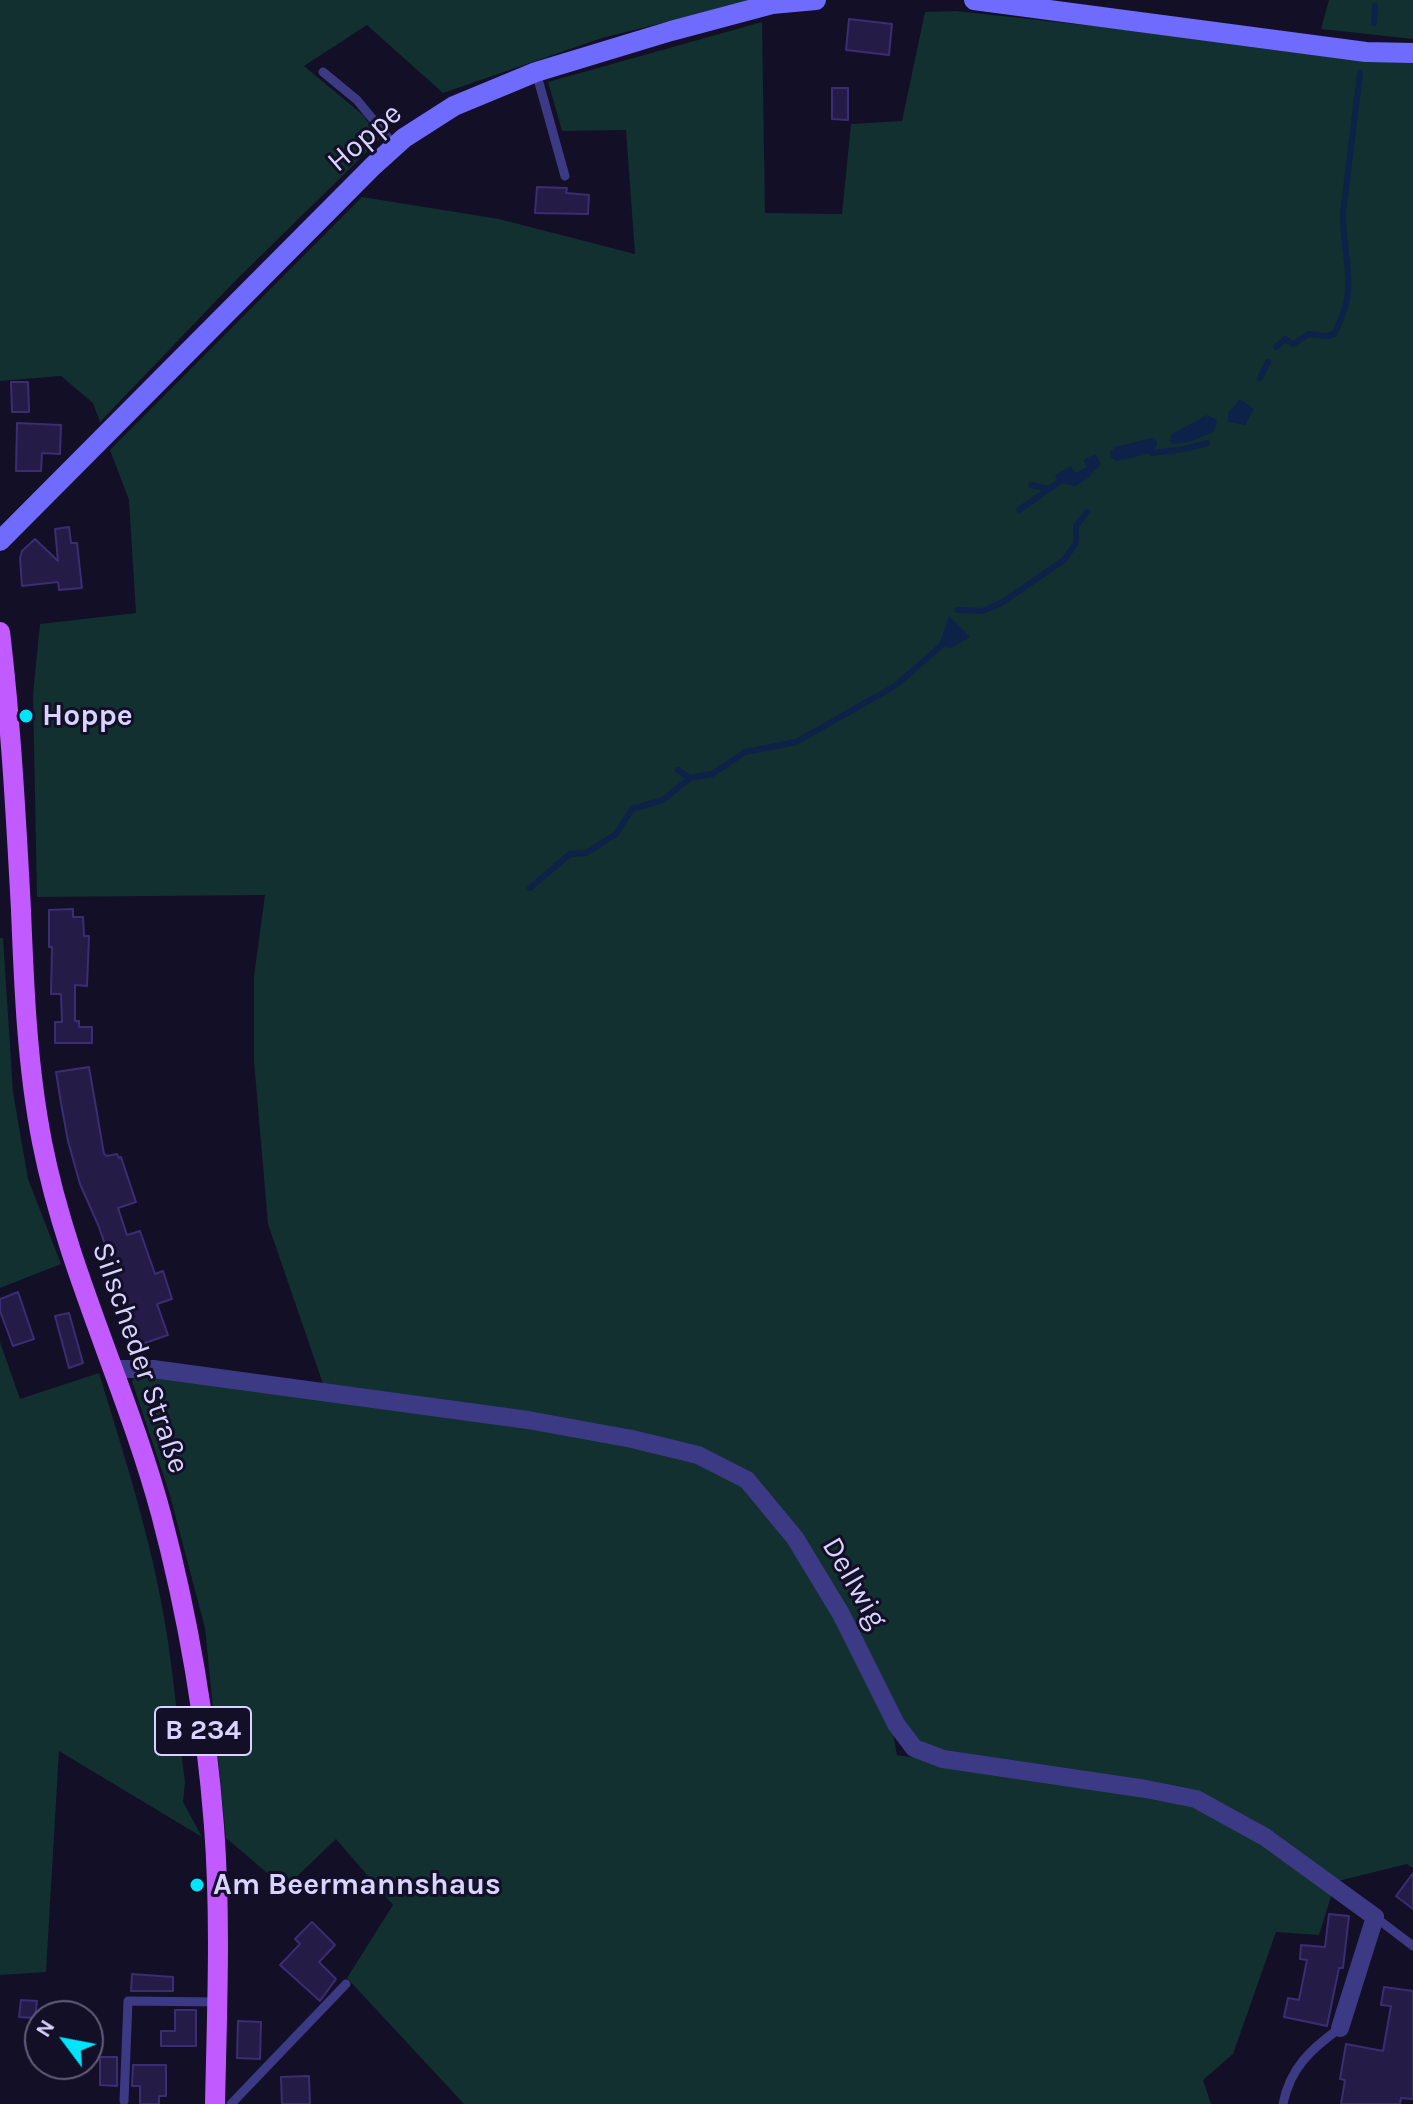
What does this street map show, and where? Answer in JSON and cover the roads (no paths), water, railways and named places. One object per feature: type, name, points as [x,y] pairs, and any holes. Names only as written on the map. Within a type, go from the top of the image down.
[{"type":"main road","name":"Hoppe","points":[[0,541],[395,146],[454,106],[562,63],[772,4],[816,0]]},
{"type":"main road","points":[[974,0],[1366,52],[1413,53]]},
{"type":"main road","name":"Silscheder Straße","points":[[0,632],[12,735],[26,1021],[33,1093],[56,1201],[153,1488],[187,1626],[214,1826],[218,1937],[215,2104]]},
{"type":"street","name":"Dellwig","points":[[113,1369],[153,1369],[528,1420],[698,1455],[747,1480],[795,1538],[841,1614],[896,1724],[914,1748],[943,1759],[1196,1799],[1265,1837],[1375,1917]]},
{"type":"street","points":[[1340,2028],[1375,1917]]},
{"type":"lane","points":[[323,72],[357,100],[395,146]]},
{"type":"lane","points":[[536,72],[565,176]]},
{"type":"lane","points":[[1375,1917],[1413,1946]]},
{"type":"lane","points":[[231,2104],[346,1984]]},
{"type":"lane","points":[[124,2101],[128,2001],[217,2002]]},
{"type":"lane","points":[[1283,2104],[1287,2084],[1306,2055],[1340,2028]]},
{"type":"water","points":[[1240,399],[1254,409],[1245,425],[1228,422],[1228,413]]},
{"type":"water","points":[[1207,415],[1217,420],[1214,432],[1189,442],[1172,444],[1172,434]]},
{"type":"water","points":[[1151,438],[1157,441],[1152,453],[1117,461],[1111,458],[1110,452],[1115,447]]},
{"type":"water","points":[[1096,454],[1101,464],[1087,479],[1075,486],[1058,483],[1055,475],[1071,466],[1075,473],[1087,467],[1083,460]]},
{"type":"water","points":[[949,616],[970,637],[951,648],[943,647],[940,642]]},
{"type":"waterway","points":[[1374,23],[1375,6]]},
{"type":"waterway","points":[[1276,347],[1285,339],[1293,344],[1309,334],[1334,334],[1342,317],[1348,288],[1343,213],[1360,73]]},
{"type":"waterway","points":[[1260,378],[1268,362]]},
{"type":"waterway","points":[[1152,453],[1207,443]]},
{"type":"waterway","points":[[1031,485],[1049,489],[1058,483]]},
{"type":"waterway","points":[[1019,510],[1049,489]]},
{"type":"waterway","points":[[958,610],[983,611],[1001,603],[1064,560],[1076,543],[1076,526],[1087,512]]},
{"type":"waterway","points":[[530,888],[570,854],[586,853],[616,834],[632,809],[663,800],[690,778],[712,774],[745,752],[796,742],[895,686],[942,645]]},
{"type":"waterway","points":[[678,770],[690,778]]},
{"type":"place","name":"Hoppe","points":[[26,716]]},
{"type":"place","name":"Am Beermannshaus","points":[[197,1885]]}]
